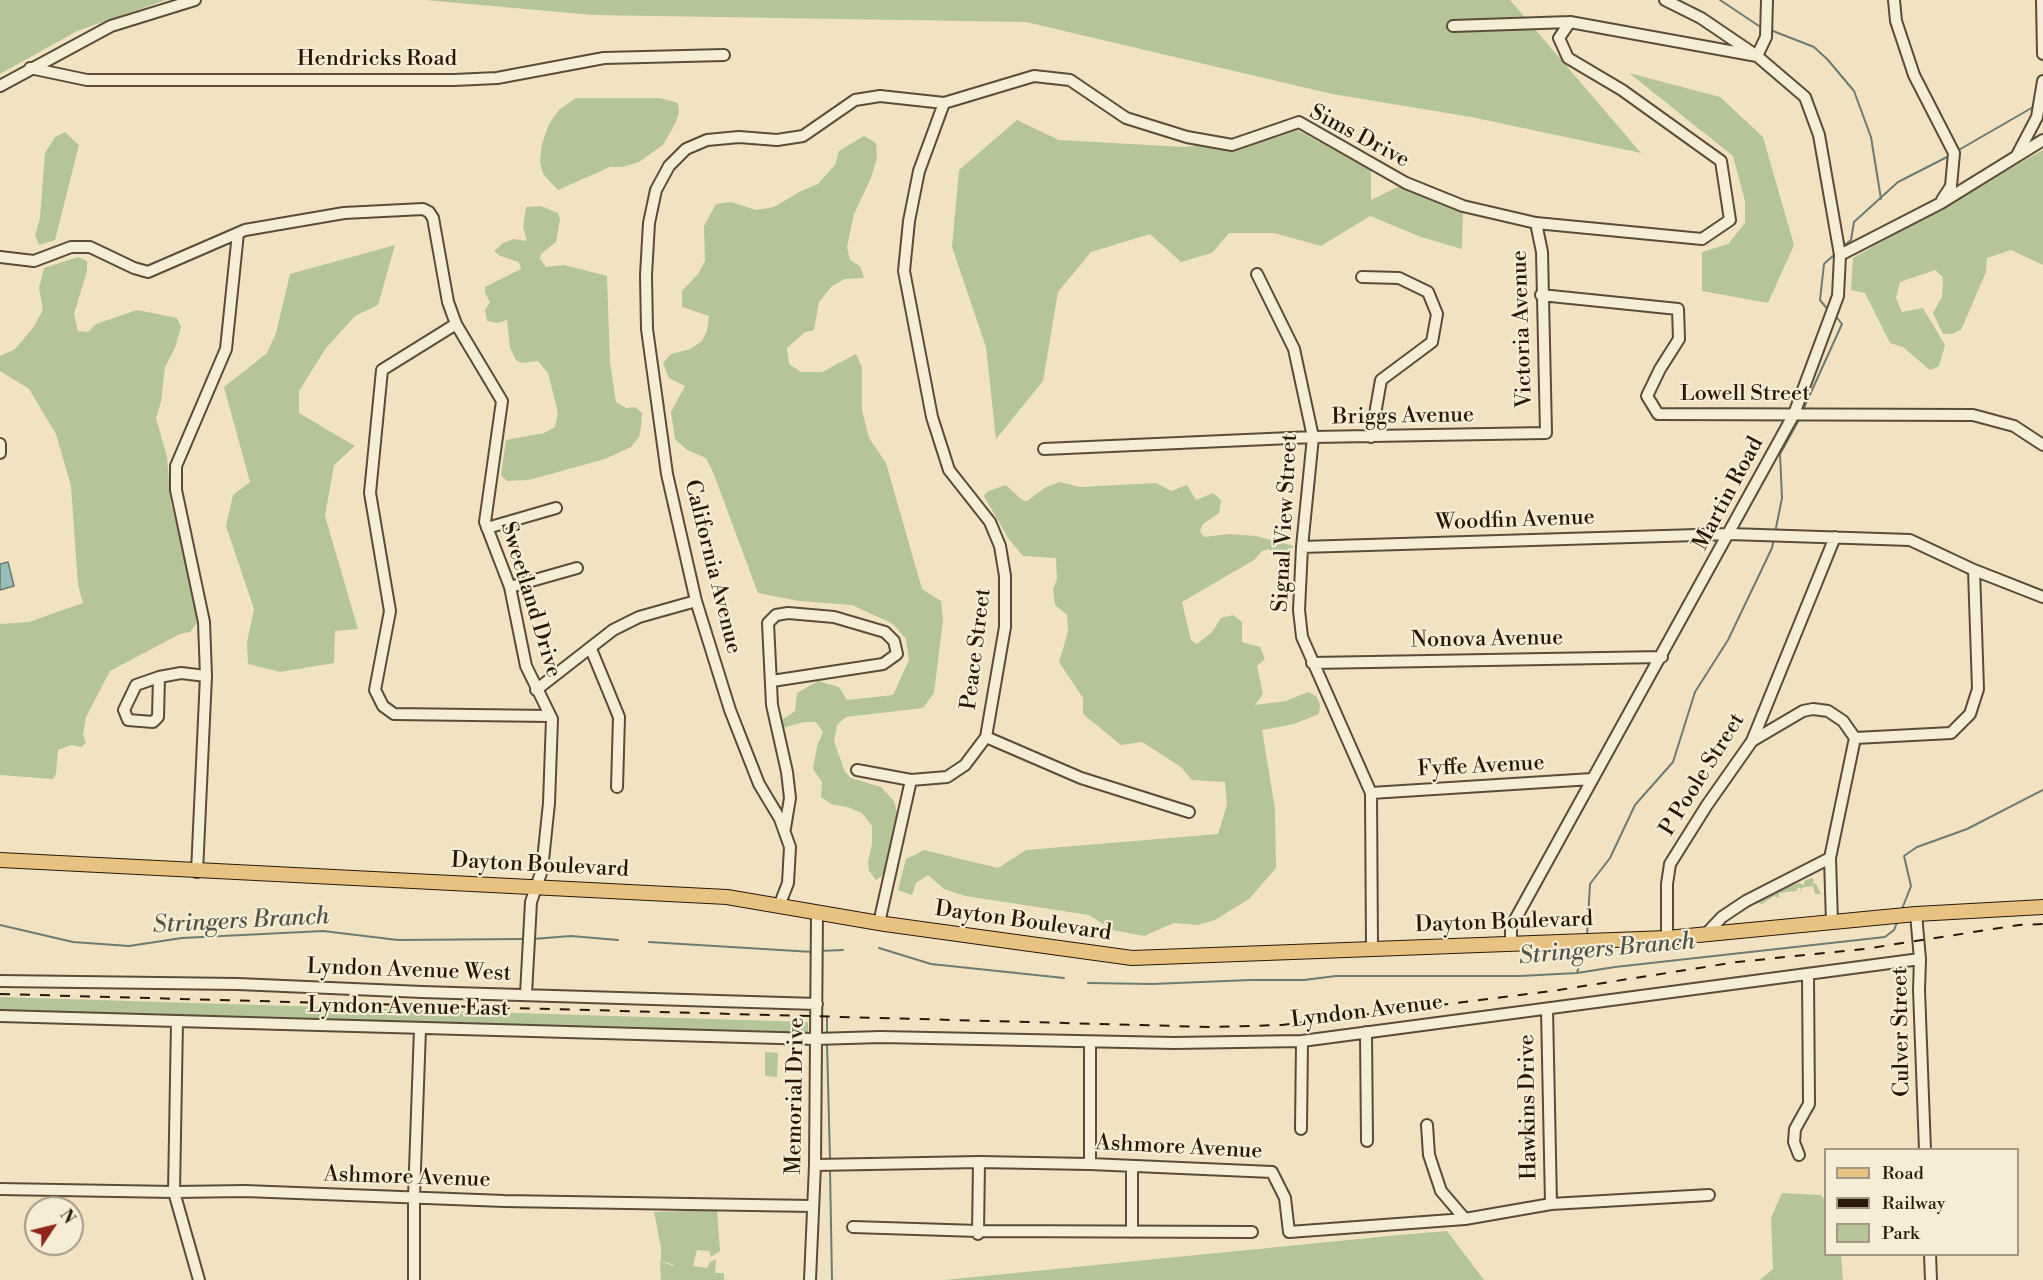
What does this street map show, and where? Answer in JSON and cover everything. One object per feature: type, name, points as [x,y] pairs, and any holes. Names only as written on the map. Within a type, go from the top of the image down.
[{"type":"main road","name":"Dayton Boulevard","points":[[0,860],[197,872],[537,885],[727,897],[879,923],[1132,958],[1667,938],[1916,914],[2043,907]]},
{"type":"street","points":[[0,86],[111,26],[195,0]]},
{"type":"street","points":[[1665,0],[1701,18],[1757,56],[1805,97],[1819,135],[1840,255],[1941,203],[2043,141]]},
{"type":"street","points":[[1757,56],[1766,37],[1767,0]]},
{"type":"street","points":[[1894,0],[1896,21],[1914,75],[1954,153],[1951,186],[1941,203]]},
{"type":"street","points":[[2042,0],[2043,54]]},
{"type":"street","points":[[1453,26],[1570,22],[1757,56]]},
{"type":"street","name":"Sims Drive","points":[[649,223],[656,190],[669,166],[686,149],[707,140],[739,137],[777,140],[803,136],[855,100],[880,96],[944,103],[1034,76],[1070,80],[1126,118],[1187,137],[1232,145],[1299,122],[1406,183],[1463,206],[1536,223],[1702,239],[1730,220],[1721,161],[1622,90],[1568,58],[1559,38],[1570,22]]},
{"type":"street","name":"Hendricks Road","points":[[30,68],[87,80],[454,80],[497,78],[604,58],[724,55]]},
{"type":"street","points":[[2015,157],[2037,117],[2043,81]]},
{"type":"street","name":"Peace Street","points":[[857,770],[911,780],[947,777],[965,765],[986,737],[1005,627],[1005,576],[1000,546],[990,522],[949,470],[932,417],[904,271],[909,220],[919,171],[944,103]]},
{"type":"street","name":"Sweetland Drive","points":[[0,257],[33,261],[71,247],[90,247],[134,268],[148,272],[238,233],[344,213],[423,209],[433,218],[448,302],[456,324],[502,402],[496,452],[484,509],[487,528],[510,587],[526,666],[550,716],[550,798],[543,870],[531,902],[526,994]]},
{"type":"street","name":"California Avenue","points":[[649,223],[647,329],[668,474],[696,601],[742,745],[759,784],[785,829],[790,847],[789,868],[779,906]]},
{"type":"street","name":"Victoria Avenue","points":[[1536,223],[1542,252],[1541,295],[1546,433]]},
{"type":"street","points":[[197,872],[206,676],[201,603],[176,490],[176,466],[226,349],[238,233]]},
{"type":"street","name":"Martin Road","points":[[1511,944],[1511,927],[1730,534],[1794,414],[1838,296],[1840,255]]},
{"type":"street","name":"Signal View Street","points":[[1257,274],[1294,349],[1313,437],[1302,547],[1299,610],[1302,637],[1312,663],[1346,732],[1371,793],[1372,949]]},
{"type":"street","points":[[1362,277],[1399,278],[1428,292],[1437,314],[1432,342],[1381,380],[1371,437]]},
{"type":"street","name":"Lowell Street","points":[[1541,295],[1678,309],[1679,339],[1660,369],[1647,396],[1658,414],[1973,415],[2014,426],[2043,445]]},
{"type":"street","points":[[456,324],[382,370],[370,493],[390,611],[375,690],[383,705],[394,714],[550,716]]},
{"type":"street","name":"Briggs Avenue","points":[[1044,449],[1313,437],[1546,433]]},
{"type":"street","points":[[0,444],[0,453]]},
{"type":"street","points":[[487,528],[556,508]]},
{"type":"street","name":"Woodfin Avenue","points":[[1302,547],[1730,534],[1910,540],[1974,570],[2043,597]]},
{"type":"street","name":"P Poole Street","points":[[1667,938],[1667,884],[1670,864],[1707,805],[1752,741],[1835,537]]},
{"type":"street","points":[[510,587],[578,568]]},
{"type":"street","points":[[1855,738],[1950,733],[1970,714],[1978,689],[1974,570]]},
{"type":"street","points":[[537,690],[613,630],[639,617],[696,601]]},
{"type":"street","points":[[772,681],[883,664],[897,654],[894,641],[885,632],[834,617],[776,615],[768,623],[772,705],[787,772],[790,798],[785,829]]},
{"type":"street","points":[[591,649],[619,717],[617,787]]},
{"type":"street","name":"Nonova Avenue","points":[[1312,663],[1662,657]]},
{"type":"street","points":[[159,677],[158,717],[153,722],[128,720],[124,710],[136,685],[159,677],[181,673],[206,676]]},
{"type":"street","points":[[1752,741],[1803,711],[1813,709],[1828,711],[1843,721],[1855,738],[1830,858],[1832,923]]},
{"type":"street","points":[[986,737],[1081,778],[1189,812]]},
{"type":"street","name":"Fyffe Avenue","points":[[1371,793],[1592,779]]},
{"type":"street","points":[[879,923],[911,780]]},
{"type":"street","points":[[1707,933],[1722,917],[1746,902],[1830,858]]},
{"type":"street","name":"Memorial Drive","points":[[810,1280],[815,1166],[817,913]]},
{"type":"street","name":"Culver Street","points":[[1916,914],[1920,958],[1919,990],[1926,1148]]},
{"type":"street","name":"Lyndon Avenue","points":[[815,1039],[1090,1042],[1302,1041],[1920,958]]},
{"type":"street","points":[[1799,1155],[1794,1142],[1795,1129],[1809,1104],[1808,974]]},
{"type":"street","name":"Lyndon Avenue West","points":[[0,981],[233,983],[422,992],[817,1004]]},
{"type":"street","name":"Hawkins Drive","points":[[1547,1009],[1551,1204]]},
{"type":"street","name":"Lyndon Avenue East","points":[[0,1016],[815,1039]]},
{"type":"street","points":[[177,1022],[174,1192],[199,1280]]},
{"type":"street","points":[[414,1280],[414,1197],[420,1029]]},
{"type":"street","points":[[1366,1032],[1367,1141]]},
{"type":"street","points":[[1301,1129],[1302,1041]]},
{"type":"street","points":[[1090,1042],[1090,1164]]},
{"type":"street","points":[[1427,1125],[1429,1155],[1441,1191],[1465,1219]]},
{"type":"street","points":[[978,1233],[979,1162]]},
{"type":"street","name":"Ashmore Avenue","points":[[815,1166],[979,1162],[1090,1164],[1272,1173],[1285,1198],[1289,1232],[1465,1219],[1551,1204],[1709,1195]]},
{"type":"street","points":[[1132,1166],[1132,1232]]},
{"type":"street","name":"Ashmore Avenue","points":[[0,1189],[245,1191],[560,1203],[813,1206]]},
{"type":"street","points":[[853,1227],[978,1233],[1252,1232]]},
{"type":"street","points":[[1930,1256],[1931,1280]]},
{"type":"green space","points":[[0,0],[166,0],[77,31],[0,74]]},
{"type":"green space","points":[[425,0],[1510,0],[1641,153],[1471,117],[1332,94],[1026,22],[593,15]]},
{"type":"green space","points":[[1629,73],[1720,97],[1763,137],[1794,245],[1768,303],[1702,291],[1702,252],[1728,244],[1745,223],[1745,201],[1733,156]]},
{"type":"green space","points":[[576,98],[659,98],[678,103],[679,112],[663,145],[639,162],[622,167],[610,167],[558,190],[543,174],[540,161],[542,144],[549,124],[559,110]]},
{"type":"green space","points":[[1017,120],[1059,140],[1185,147],[1297,130],[1371,170],[1371,200],[1406,183],[1463,206],[1462,249],[1421,237],[1370,216],[1321,246],[1274,233],[1229,233],[1212,253],[1181,262],[1150,234],[1091,252],[1058,292],[1043,381],[996,439],[986,347],[952,247],[959,170]]},
{"type":"green space","points":[[65,132],[79,145],[55,240],[39,245],[35,235],[40,218],[45,153],[55,137]]},
{"type":"green space","points":[[864,136],[876,143],[877,158],[871,178],[854,214],[847,247],[850,260],[860,266],[864,278],[845,279],[832,286],[819,302],[814,330],[805,332],[787,348],[789,364],[801,372],[822,372],[856,354],[862,367],[862,410],[869,438],[886,463],[922,589],[941,601],[943,620],[934,693],[923,708],[846,717],[837,725],[834,741],[845,772],[851,778],[881,787],[894,801],[897,812],[887,864],[882,876],[876,880],[869,871],[868,862],[872,844],[872,826],[862,813],[831,804],[821,797],[822,782],[813,769],[817,746],[823,732],[816,722],[804,722],[783,728],[783,719],[795,711],[797,693],[818,681],[839,687],[847,700],[893,695],[909,660],[906,639],[893,624],[852,605],[799,601],[758,593],[706,458],[687,450],[675,439],[671,412],[685,386],[669,378],[663,363],[671,354],[690,349],[702,341],[707,331],[709,316],[682,307],[682,291],[698,274],[705,261],[704,226],[716,204],[731,202],[756,210],[774,207],[818,184],[835,165],[839,151]]},
{"type":"green space","points":[[2043,150],[2043,265],[2011,250],[1987,258],[1986,272],[1961,330],[1952,334],[1943,334],[1933,313],[1942,297],[1943,277],[1935,270],[1900,282],[1896,298],[1902,312],[1923,308],[1945,345],[1939,366],[1930,370],[1903,347],[1890,343],[1865,293],[1851,290],[1853,258]]},
{"type":"green space","points":[[541,206],[558,213],[560,219],[556,242],[541,254],[540,259],[546,267],[564,265],[607,276],[610,362],[616,402],[626,408],[635,407],[642,413],[641,427],[639,437],[631,447],[605,459],[529,480],[507,481],[501,475],[506,440],[544,433],[555,427],[558,413],[548,373],[538,361],[522,363],[516,360],[510,348],[507,320],[497,323],[487,321],[485,310],[490,302],[485,293],[485,287],[521,269],[519,262],[500,256],[494,251],[503,243],[514,239],[527,241],[523,227],[526,207]]},
{"type":"green space","points":[[395,245],[378,305],[355,316],[326,348],[299,391],[299,413],[355,446],[334,465],[325,516],[358,629],[335,631],[334,663],[280,672],[248,664],[247,642],[254,609],[226,526],[233,495],[250,482],[224,387],[267,353],[276,333],[290,274]]},
{"type":"green space","points":[[78,257],[87,261],[87,271],[74,314],[78,331],[88,332],[96,324],[137,310],[177,318],[181,327],[175,348],[165,367],[161,402],[156,418],[167,457],[171,503],[192,589],[197,623],[190,632],[180,634],[110,671],[86,717],[83,735],[86,743],[81,747],[71,745],[58,750],[56,774],[53,779],[0,775],[0,624],[29,622],[83,603],[78,585],[71,486],[56,434],[29,389],[0,371],[0,356],[15,349],[33,328],[43,310],[39,288],[44,268]]},
{"type":"green space","points":[[1060,482],[1080,487],[1156,483],[1171,491],[1187,485],[1196,500],[1213,493],[1221,500],[1219,513],[1203,524],[1200,531],[1204,537],[1229,534],[1256,536],[1294,546],[1280,558],[1269,549],[1262,551],[1254,560],[1182,602],[1191,640],[1197,644],[1212,632],[1221,618],[1233,615],[1242,622],[1242,642],[1260,647],[1265,659],[1257,666],[1263,694],[1255,705],[1286,701],[1308,692],[1316,696],[1320,704],[1319,714],[1294,724],[1262,730],[1275,809],[1276,868],[1249,899],[1215,920],[1198,925],[1174,923],[1144,936],[1112,930],[1089,915],[965,896],[944,889],[928,875],[916,883],[912,895],[898,890],[906,859],[924,850],[998,868],[1026,850],[1218,834],[1227,805],[1225,782],[1192,780],[1181,767],[1142,742],[1121,745],[1083,714],[1083,698],[1059,662],[1068,632],[1067,615],[1055,605],[1053,589],[1057,579],[1056,558],[1023,556],[1008,538],[984,496],[988,491],[1006,485],[1022,500],[1027,501],[1046,487]]},
{"type":"green space","points":[[1812,878],[1814,881],[1812,883],[1816,884],[1821,894],[1815,894],[1813,886],[1801,888],[1802,896],[1800,888],[1797,888],[1797,891],[1779,893],[1779,898],[1774,896],[1762,904],[1756,902],[1787,887],[1799,883],[1804,885],[1804,881]]},
{"type":"green space","points":[[0,997],[808,1022],[808,1033],[0,1012]]},
{"type":"green space","points":[[765,1052],[778,1053],[777,1077],[765,1076]]},
{"type":"green space","points":[[1782,1193],[1821,1195],[1824,1199],[1824,1256],[1841,1256],[1843,1280],[1760,1280],[1773,1269],[1771,1218]]},
{"type":"green space","points":[[717,1210],[720,1251],[711,1257],[709,1251],[697,1250],[693,1266],[707,1268],[710,1262],[716,1259],[715,1273],[724,1273],[724,1280],[661,1280],[660,1261],[674,1265],[661,1261],[661,1247],[654,1212]]},
{"type":"green space","points":[[1447,1231],[1484,1280],[944,1280],[1399,1235]]},
{"type":"water","points":[[8,562],[14,586],[0,590],[0,564]]},
{"type":"waterway","points":[[1720,0],[1759,26]]},
{"type":"waterway","points":[[1773,31],[1814,47],[1854,91],[1871,137],[1881,199]]},
{"type":"waterway","points":[[1957,151],[2035,106]]},
{"type":"waterway","points":[[1841,248],[1851,240],[1854,222],[1898,182],[1949,156]]},
{"type":"waterway","points":[[1829,311],[1820,300],[1824,264],[1835,254]]},
{"type":"waterway","points":[[1803,410],[1842,324],[1834,314]]},
{"type":"waterway","points":[[1775,533],[1782,498],[1780,454],[1800,418]]},
{"type":"waterway","points":[[1587,936],[1590,884],[1610,858],[1635,805],[1673,762],[1695,692],[1728,640],[1772,548],[1774,538]]},
{"type":"waterway","name":"Stringers Branch","points":[[1902,909],[1911,886],[1904,856],[1917,847],[1967,829],[2043,790]]},
{"type":"waterway","name":"Stringers Branch","points":[[1088,983],[1152,984],[1304,980],[1336,976],[1520,976],[1577,973],[1885,937],[1894,930],[1898,920]]},
{"type":"waterway","name":"Stringers Branch","points":[[0,925],[73,942],[129,946],[182,938],[323,931],[398,940],[522,939]]},
{"type":"waterway","name":"Stringers Branch","points":[[533,939],[571,936],[618,940]]},
{"type":"waterway","name":"Stringers Branch","points":[[649,942],[813,952]]},
{"type":"waterway","points":[[1577,973],[1584,947]]},
{"type":"waterway","name":"Stringers Branch","points":[[879,948],[931,964],[1064,978]]},
{"type":"waterway","name":"Stringers Branch","points":[[819,951],[843,950]]},
{"type":"waterway","points":[[827,1017],[827,1034]]},
{"type":"waterway","points":[[827,1043],[830,1160]]},
{"type":"waterway","points":[[830,1169],[832,1280]]},
{"type":"railway","points":[[0,994],[1211,1027],[1282,1025],[1552,991],[1737,962],[1864,949],[2019,925],[2043,924]]}]
